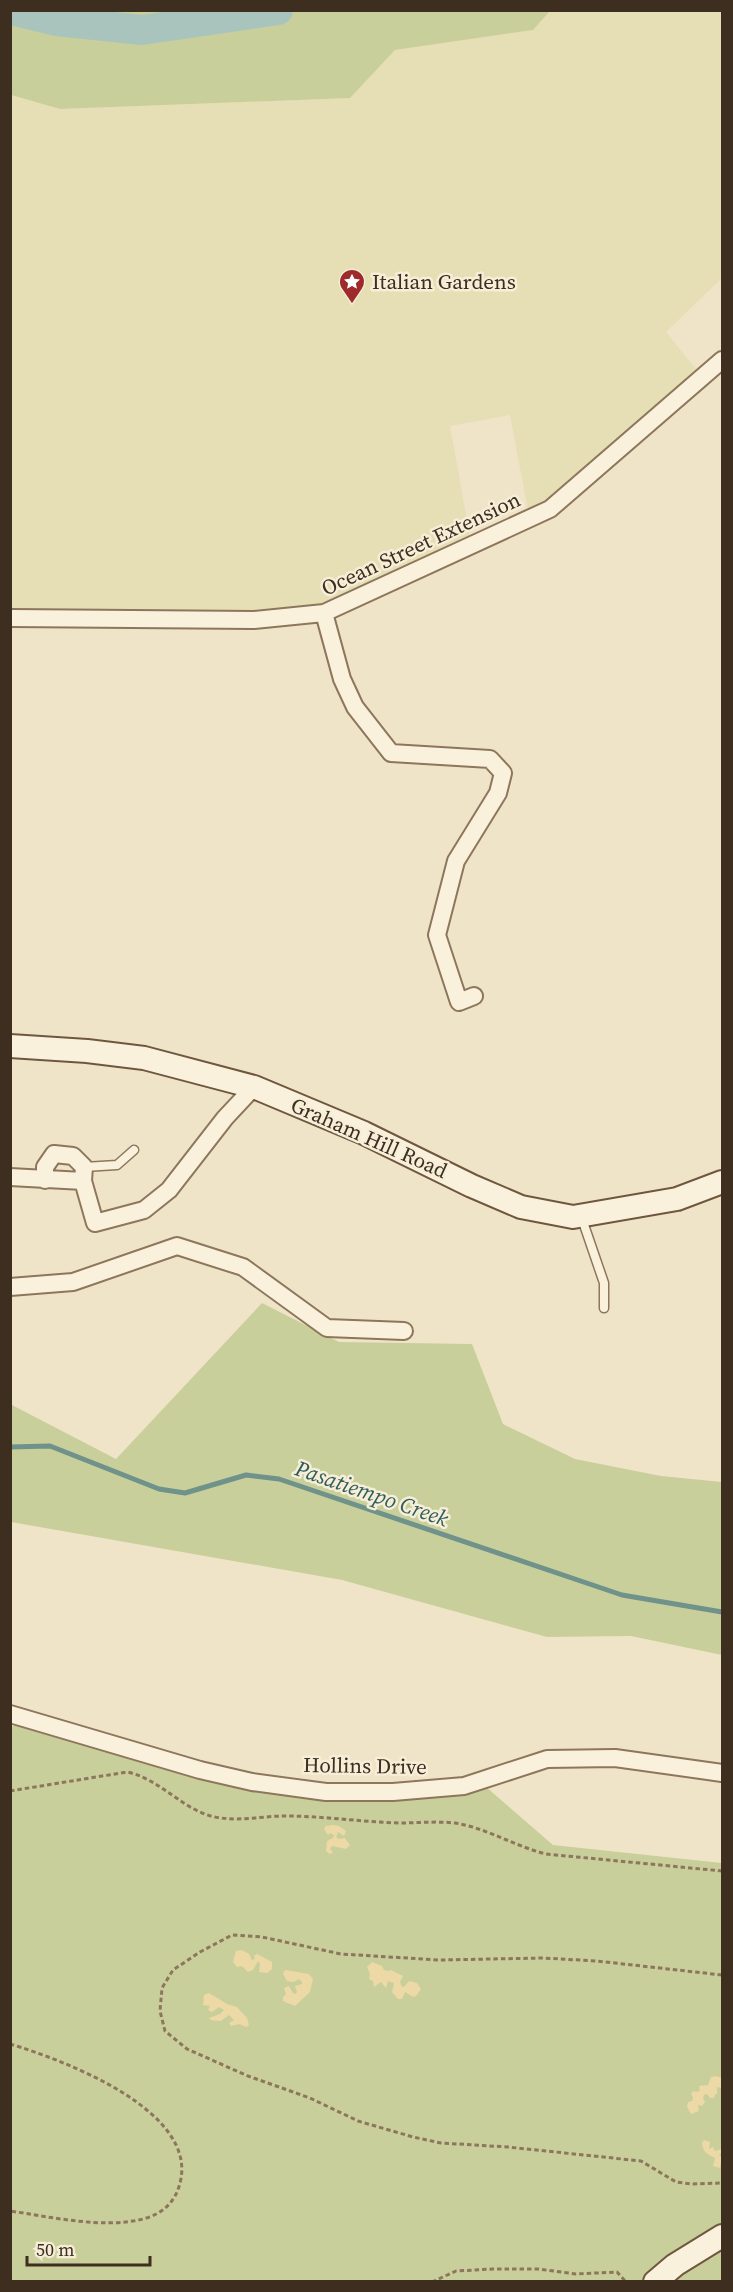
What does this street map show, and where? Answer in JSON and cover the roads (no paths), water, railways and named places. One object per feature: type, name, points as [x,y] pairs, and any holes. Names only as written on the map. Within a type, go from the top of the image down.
[{"type":"main road","name":"Graham Hill Road","points":[[10,1046],[87,1050],[144,1058],[254,1088],[364,1133],[472,1186],[521,1207],[573,1217],[677,1199],[723,1182]]},
{"type":"main road","points":[[655,2282],[675,2265],[723,2236]]},
{"type":"street","name":"Ocean Street Extension","points":[[10,618],[254,620],[324,614],[550,509],[723,360]]},
{"type":"street","points":[[324,614],[346,689],[355,707],[391,753],[490,759],[503,773],[498,793],[456,861],[436,935],[459,1002],[474,996]]},
{"type":"street","points":[[45,1180],[45,1167],[54,1154],[73,1156],[84,1174],[95,1223],[144,1210],[169,1190],[225,1118],[254,1088]]},
{"type":"street","points":[[10,1177],[45,1180],[84,1174]]},
{"type":"street","points":[[10,1287],[73,1282],[177,1246],[243,1267],[327,1328],[404,1331]]},
{"type":"street","name":"Hollins Drive","points":[[10,1714],[200,1770],[252,1782],[326,1792],[393,1792],[464,1786],[547,1759],[615,1758],[723,1773]]},
{"type":"lane","points":[[84,1174],[117,1165],[134,1150]]},
{"type":"lane","points":[[581,1216],[604,1283],[604,1308]]},
{"type":"waterway","points":[[11,10],[56,21],[142,30],[278,10]]},
{"type":"waterway","name":"Pasatiempo Creek","points":[[10,1447],[50,1446],[159,1489],[185,1493],[246,1475],[279,1479],[622,1595],[722,1612]]},
{"type":"place","name":"Italian Gardens","points":[[352,305]]}]
